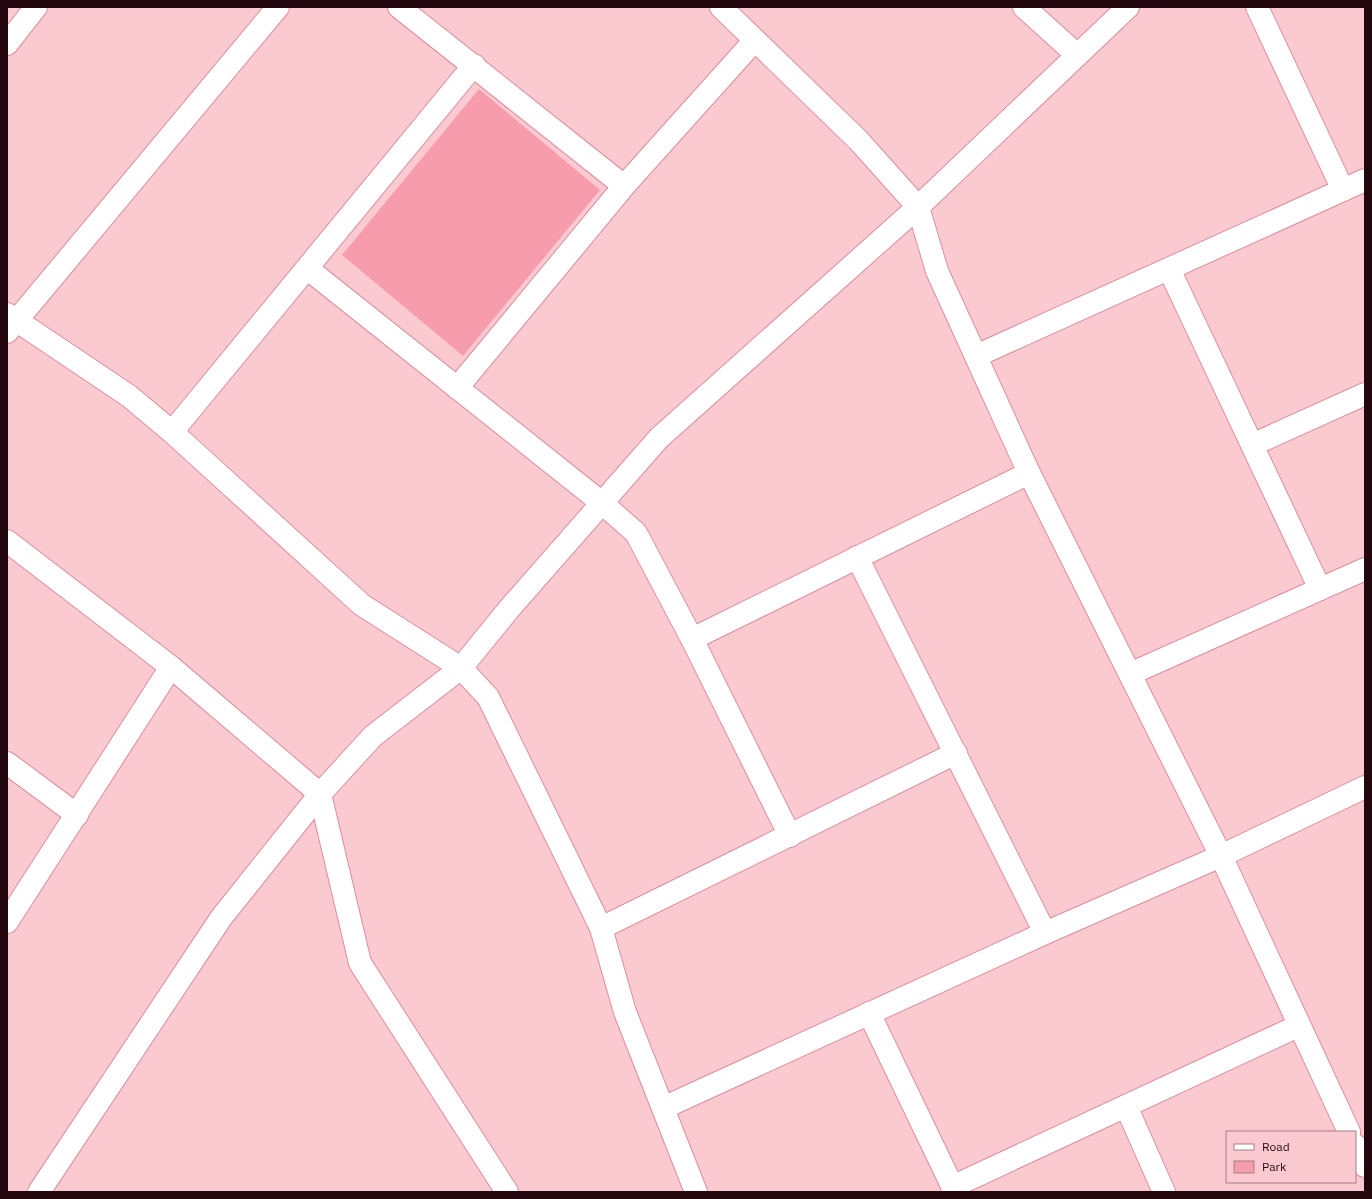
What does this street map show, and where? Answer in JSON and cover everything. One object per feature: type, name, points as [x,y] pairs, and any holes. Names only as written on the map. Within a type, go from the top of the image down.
[{"type":"street","points":[[7,44],[36,7]]},
{"type":"street","points":[[278,7],[10,322],[129,396],[172,432],[362,605],[462,668],[488,696],[601,928],[625,1012],[696,1192]]},
{"type":"street","points":[[399,7],[474,65],[624,186]]},
{"type":"street","points":[[721,7],[860,141],[918,207],[937,271],[1028,473],[1221,856],[1298,1026],[1349,1131]]},
{"type":"street","points":[[1024,7],[1077,55]]},
{"type":"street","points":[[38,1192],[221,918],[320,794],[373,736],[462,668],[509,609],[659,438],[918,207],[1128,7]]},
{"type":"street","points":[[1257,7],[1344,190]]},
{"type":"street","points":[[457,388],[624,186],[755,40]]},
{"type":"street","points":[[172,432],[308,269],[474,65]]},
{"type":"street","points":[[976,356],[1365,180]]},
{"type":"street","points":[[308,269],[602,503],[636,533],[692,639],[790,836]]},
{"type":"street","points":[[1169,269],[1320,590]]},
{"type":"street","points":[[1252,444],[1365,394]]},
{"type":"street","points":[[692,639],[1028,473]]},
{"type":"street","points":[[7,541],[171,667],[320,794],[360,963],[504,1191]]},
{"type":"street","points":[[857,557],[1045,933]]},
{"type":"street","points":[[1130,674],[1365,569]]},
{"type":"street","points":[[7,922],[171,667]]},
{"type":"street","points":[[601,928],[956,753]]},
{"type":"street","points":[[7,763],[77,814]]},
{"type":"street","points":[[663,1108],[1045,933],[1221,856],[1365,787]]},
{"type":"street","points":[[869,1013],[954,1189],[1126,1106],[1298,1026]]},
{"type":"street","points":[[1126,1106],[1164,1192]]},
{"type":"street","points":[[1356,1147],[1365,1166]]},
{"type":"green space","points":[[479,89],[600,190],[463,356],[342,255]]}]
